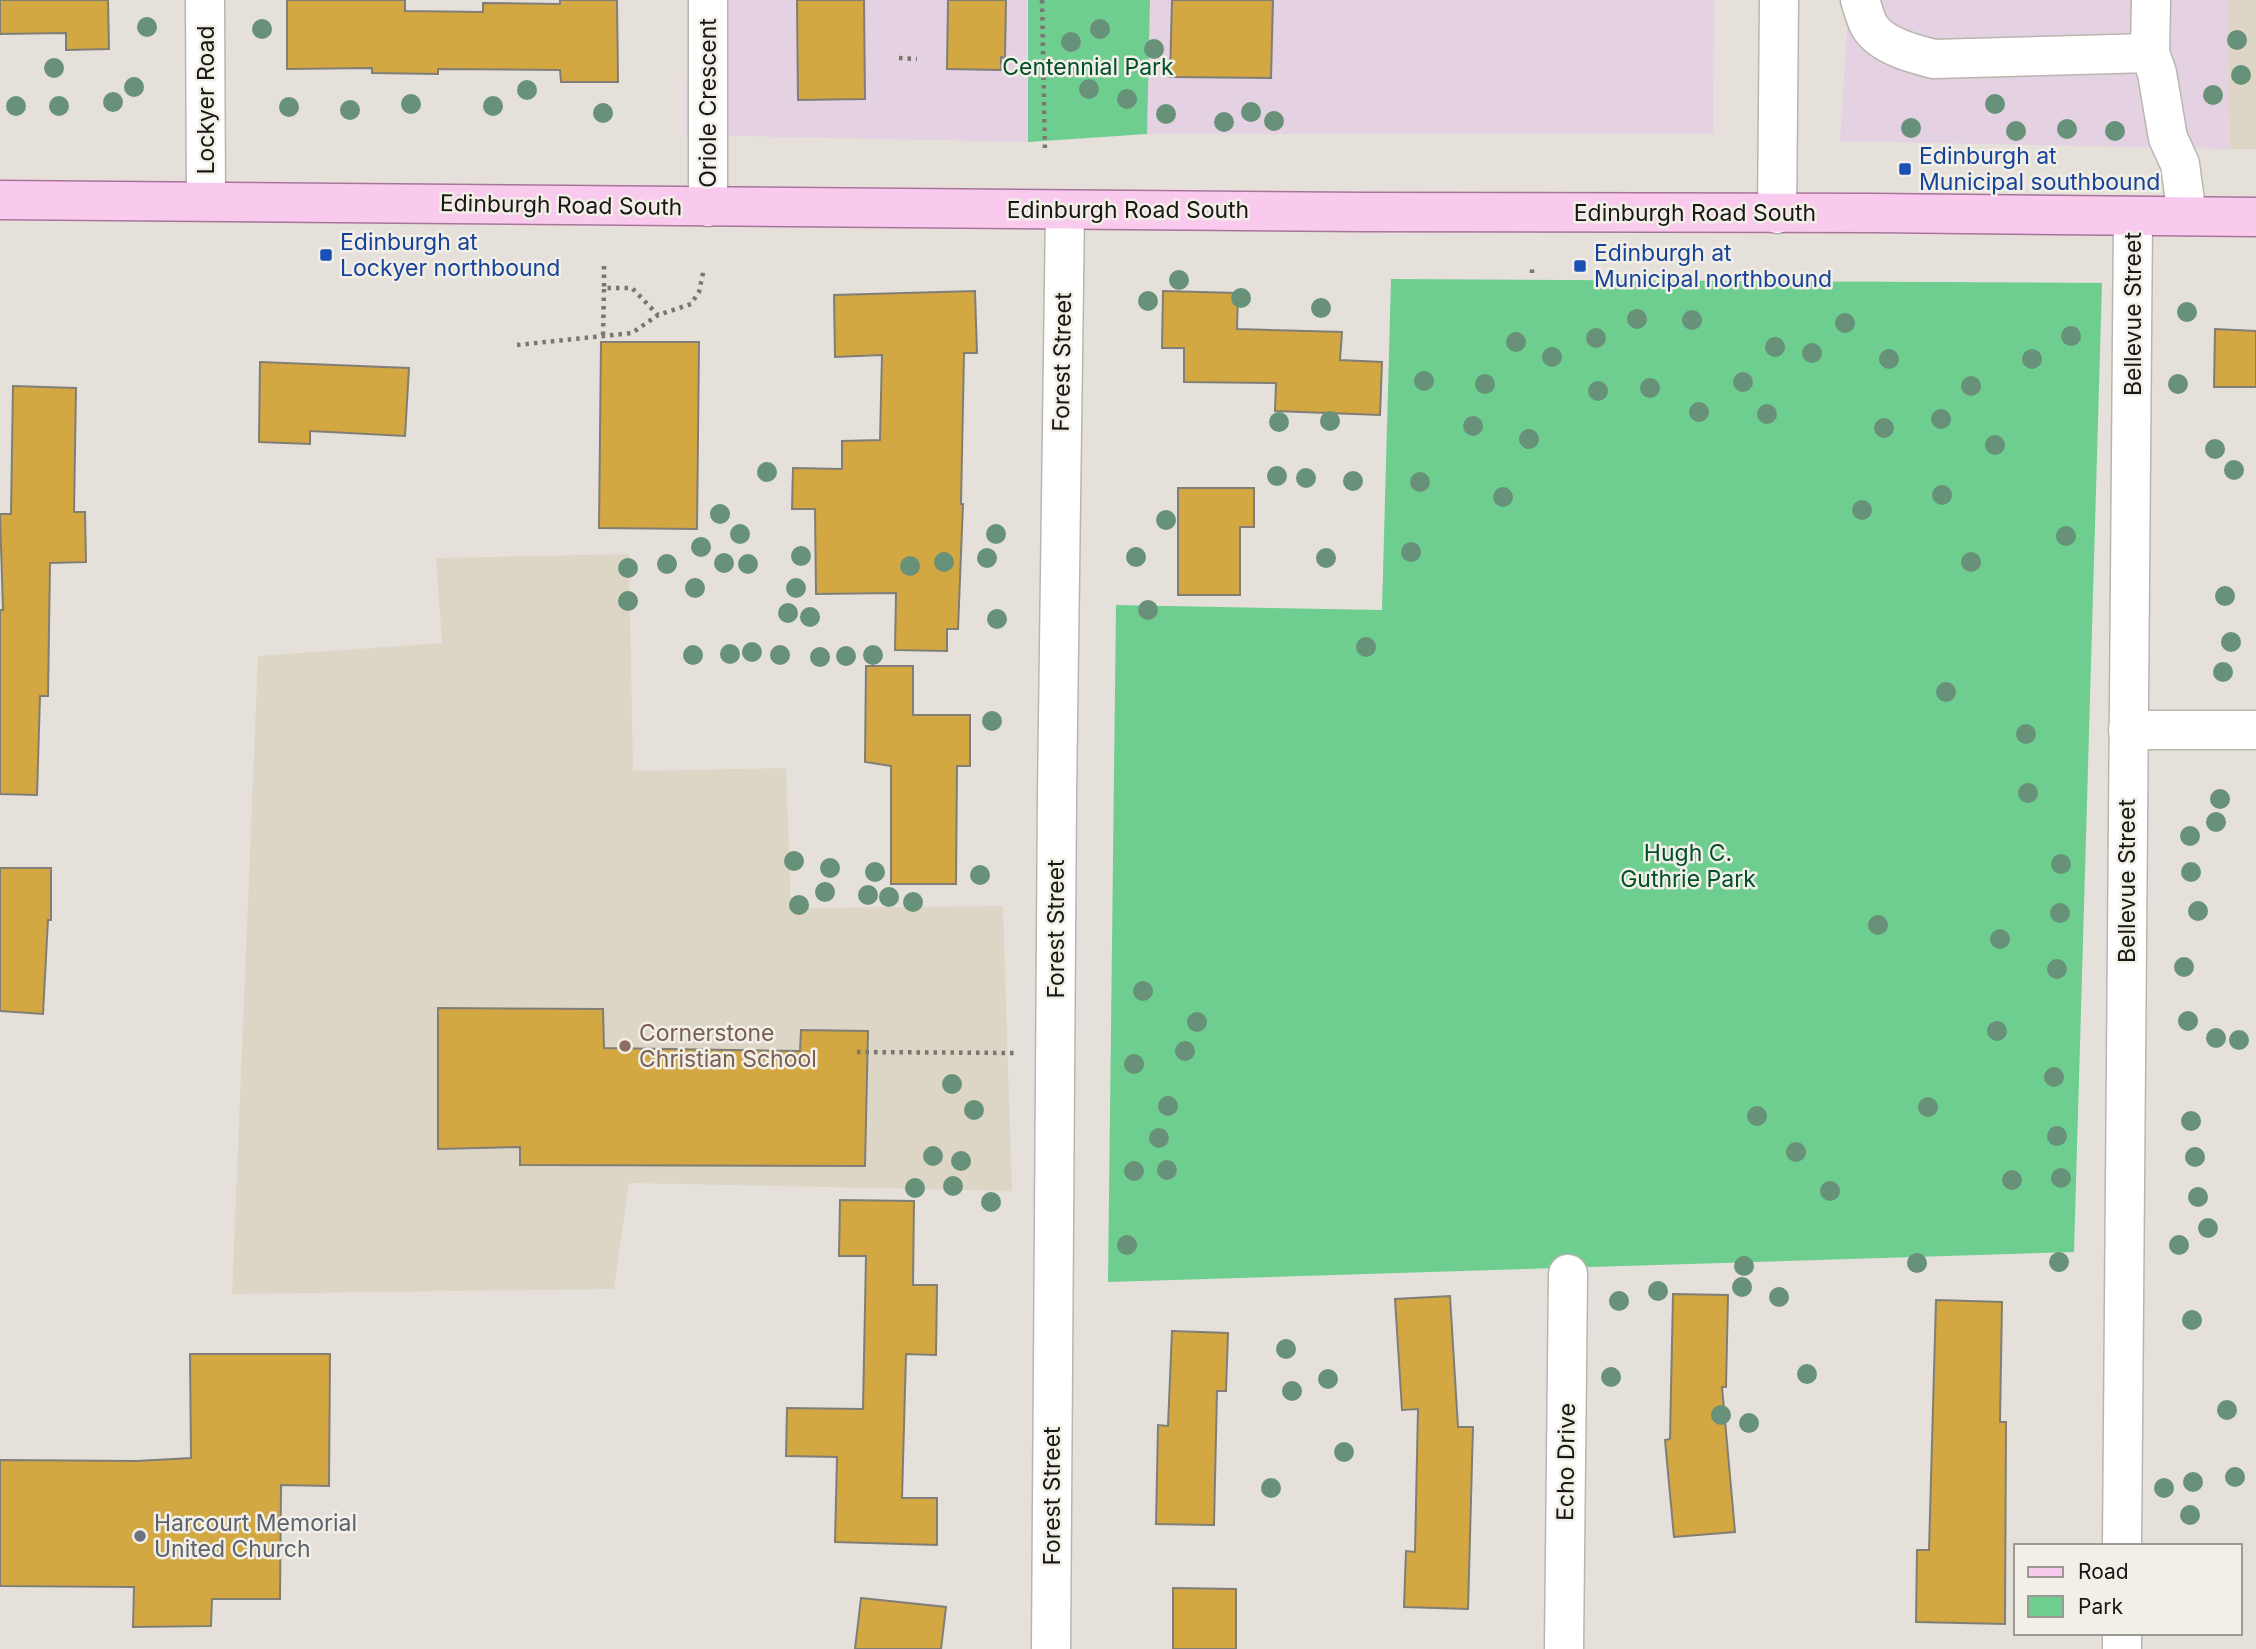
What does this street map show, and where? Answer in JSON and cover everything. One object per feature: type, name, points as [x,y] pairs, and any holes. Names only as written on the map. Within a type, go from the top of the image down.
[{"type":"main road","name":"Edinburgh Road South","points":[[0,200],[2256,217]]},
{"type":"street","name":"Lockyer Road","points":[[205,0],[206,201]]},
{"type":"street","name":"Oriole Crescent","points":[[708,0],[708,206]]},
{"type":"street","points":[[1860,0],[1871,28],[1882,37],[1913,54],[1934,60],[2150,54]]},
{"type":"street","points":[[2151,0],[2150,54],[2157,73],[2168,138],[2180,164],[2187,216]]},
{"type":"street","points":[[1777,214],[1784,3]]},
{"type":"street","name":"Forest Street","points":[[1051,1649],[1065,210]]},
{"type":"street","name":"Bellevue Street","points":[[2122,1544],[2133,217]]},
{"type":"street","points":[[2128,730],[2256,730]]},
{"type":"street","name":"Echo Drive","points":[[1564,1649],[1568,1274]]},
{"type":"path","points":[[1042,0],[1045,153]]},
{"type":"path","points":[[899,58],[917,59]]},
{"type":"path","points":[[603,335],[604,266]]},
{"type":"path","points":[[1532,266],[1532,273]]},
{"type":"path","points":[[1580,266],[1581,274]]},
{"type":"path","points":[[517,345],[632,333],[658,315],[691,304],[699,292],[704,268]]},
{"type":"path","points":[[604,288],[632,288],[658,315]]},
{"type":"path","points":[[857,1052],[1055,1053]]},
{"type":"shaded area","points":[[687,0],[1027,0],[1028,142],[686,135]]},
{"type":"shaded area","points":[[1150,0],[1714,0],[1713,134],[1147,134]]},
{"type":"shaded area","points":[[1849,0],[2227,0],[2230,149],[1840,141]]},
{"type":"shaded area","points":[[2227,0],[2256,0],[2256,149],[2230,149]]},
{"type":"shaded area","name":"Cornerstone Christian School","points":[[629,554],[633,771],[786,768],[791,908],[1003,906],[1012,1191],[629,1183],[614,1289],[232,1294],[258,656],[442,643],[436,558]]},
{"type":"green space","name":"Centennial Park","points":[[1028,0],[1150,0],[1147,134],[1028,142]]},
{"type":"green space","name":"Hugh C. Guthrie Park","points":[[1391,279],[2102,283],[2074,1252],[1108,1282],[1116,605],[1382,610]]},
{"type":"building","points":[[0,0],[108,0],[109,49],[66,50],[66,33],[0,34]]},
{"type":"building","points":[[287,0],[405,0],[405,11],[483,12],[483,3],[560,4],[560,0],[617,0],[618,82],[561,82],[560,70],[438,69],[438,74],[372,73],[372,68],[287,69]]},
{"type":"building","points":[[797,0],[864,0],[865,99],[798,100]]},
{"type":"building","points":[[948,0],[1006,0],[1005,58],[1001,57],[1001,70],[947,69]]},
{"type":"building","points":[[1172,0],[1273,0],[1271,78],[1170,77]]},
{"type":"building","points":[[975,291],[977,353],[964,353],[963,504],[958,629],[947,629],[947,651],[895,650],[896,593],[816,594],[815,509],[792,509],[793,468],[842,469],[842,441],[880,440],[882,355],[835,357],[834,295]]},
{"type":"building","points":[[1163,291],[1238,293],[1237,329],[1342,332],[1340,360],[1382,362],[1380,415],[1275,411],[1276,383],[1184,382],[1184,348],[1162,348]]},
{"type":"building","points":[[2215,329],[2256,331],[2256,387],[2214,387]]},
{"type":"building","points":[[601,342],[699,342],[697,529],[599,528]]},
{"type":"building","points":[[260,362],[409,368],[405,436],[310,431],[310,444],[259,442]]},
{"type":"building","points":[[13,386],[76,388],[74,512],[85,512],[86,562],[50,563],[48,696],[40,696],[37,795],[0,794],[0,610],[3,610],[0,514],[11,514]]},
{"type":"building","points":[[1178,488],[1254,488],[1254,527],[1240,527],[1240,595],[1178,595]]},
{"type":"building","points":[[866,666],[913,666],[913,715],[970,715],[970,766],[957,766],[956,884],[891,884],[891,766],[865,762]]},
{"type":"building","points":[[0,868],[51,868],[51,920],[48,920],[43,1014],[0,1011]]},
{"type":"building","points":[[438,1008],[603,1009],[604,1048],[800,1051],[801,1030],[868,1031],[865,1166],[520,1165],[520,1147],[438,1149]]},
{"type":"building","points":[[840,1200],[914,1201],[913,1285],[937,1285],[936,1355],[906,1354],[902,1498],[937,1498],[937,1545],[835,1542],[837,1457],[786,1456],[787,1408],[863,1409],[866,1256],[839,1256]]},
{"type":"building","points":[[1673,1294],[1728,1295],[1726,1387],[1722,1387],[1735,1532],[1674,1537],[1665,1440],[1670,1439]]},
{"type":"building","points":[[1450,1296],[1458,1427],[1473,1427],[1468,1609],[1404,1607],[1406,1551],[1415,1552],[1418,1409],[1402,1410],[1395,1299]]},
{"type":"building","points":[[1936,1300],[2002,1302],[2000,1422],[2006,1422],[2005,1624],[1916,1622],[1917,1550],[1929,1550]]},
{"type":"building","points":[[1172,1331],[1228,1333],[1226,1391],[1217,1391],[1214,1525],[1156,1524],[1158,1425],[1168,1426]]},
{"type":"building","name":"Harcourt Memorial United Church","points":[[190,1354],[330,1354],[329,1486],[281,1485],[280,1599],[212,1599],[211,1626],[133,1627],[134,1587],[0,1586],[0,1460],[137,1461],[191,1458]]},
{"type":"building","points":[[1173,1588],[1236,1589],[1236,1649],[1173,1649]]},
{"type":"building","points":[[861,1598],[946,1607],[941,1649],[855,1649]]},
{"type":"place","name":"Edinburgh at Municipal southbound","points":[[1905,169]]},
{"type":"place","name":"Edinburgh at Lockyer northbound","points":[[326,255]]},
{"type":"place","name":"Edinburgh at Municipal northbound","points":[[1580,266]]},
{"type":"place","name":"Cornerstone Christian School","points":[[625,1046]]},
{"type":"place","name":"Harcourt Memorial United Church","points":[[140,1536]]}]
